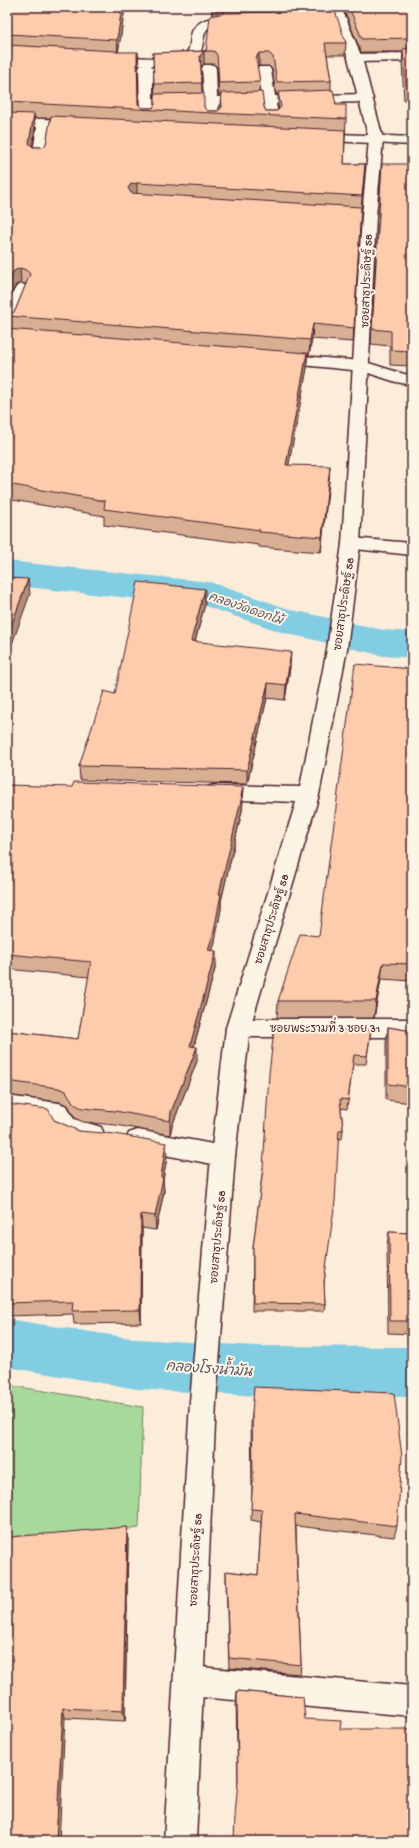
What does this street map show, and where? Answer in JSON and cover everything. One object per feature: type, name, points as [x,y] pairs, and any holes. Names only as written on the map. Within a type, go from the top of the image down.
[{"type":"street","points":[[325,18],[337,12]]},
{"type":"street","name":"ซอยสาธุประดิษฐ์ 58","points":[[180,1841],[209,1330],[223,1156],[238,1028],[309,795],[337,649],[352,544],[362,366],[361,216],[376,139],[356,58],[337,12]]},
{"type":"street","points":[[96,58],[179,60],[191,55],[197,45],[198,31],[204,24],[224,20],[255,20]]},
{"type":"street","points":[[356,58],[412,57]]},
{"type":"street","points":[[146,68],[146,125]]},
{"type":"street","points":[[209,68],[213,121]]},
{"type":"street","points":[[264,70],[272,121]]},
{"type":"street","points":[[147,102],[366,98]]},
{"type":"street","points":[[7,121],[95,126]]},
{"type":"street","points":[[39,157],[45,123]]},
{"type":"street","points":[[305,137],[412,141]]},
{"type":"street","points":[[10,333],[22,289]]},
{"type":"street","points":[[260,358],[362,366],[402,379],[412,380]]},
{"type":"street","points":[[352,544],[412,549]]},
{"type":"street","points":[[198,792],[309,795]]},
{"type":"street","name":"ซอยพระรามที่ 3 ซอย 31","points":[[238,1028],[412,1028]]},
{"type":"street","points":[[7,1106],[59,1113],[65,1126],[81,1133],[116,1136],[223,1156]]},
{"type":"street","points":[[189,1681],[412,1701]]},
{"type":"green space","points":[[7,1385],[143,1407],[139,1528],[7,1541]]},
{"type":"building","points":[[7,7],[122,7],[117,40],[7,34]]},
{"type":"building","points":[[349,7],[412,7],[412,38],[362,39]]},
{"type":"building","points":[[335,11],[346,43],[325,43],[331,81],[277,82],[273,57],[269,53],[259,53],[256,58],[260,82],[219,83],[217,55],[214,51],[206,51],[210,16],[224,13]]},
{"type":"building","points":[[7,45],[138,52],[138,104],[142,108],[153,108],[155,104],[155,94],[204,93],[204,107],[207,111],[218,111],[222,107],[221,93],[262,92],[266,111],[277,111],[281,107],[278,92],[333,90],[336,105],[346,105],[346,119],[7,102]]},
{"type":"building","points":[[412,48],[412,86],[406,86],[403,49]]},
{"type":"building","points":[[204,51],[200,56],[202,83],[154,84],[153,53]]},
{"type":"building","points":[[7,113],[34,114],[29,143],[33,147],[43,147],[46,144],[51,116],[345,130],[344,164],[365,164],[362,196],[137,183],[131,184],[128,188],[131,193],[361,207],[354,328],[313,324],[310,340],[8,316],[15,311],[30,274],[26,270],[20,268],[14,271],[8,281],[7,289]]},
{"type":"building","points":[[382,164],[412,164],[412,351],[391,350],[391,331],[372,329]]},
{"type":"building","points":[[7,329],[307,353],[286,465],[330,466],[322,537],[259,532],[260,530],[104,509],[105,501],[7,484]]},
{"type":"building","points":[[7,578],[28,579],[7,638]]},
{"type":"building","points":[[138,582],[205,589],[191,641],[291,652],[286,685],[268,683],[247,770],[79,766],[104,691],[115,694]]},
{"type":"building","points":[[355,664],[412,669],[412,964],[383,963],[376,1001],[278,1001],[300,934],[319,936]]},
{"type":"building","points":[[74,782],[243,787],[219,894],[221,894],[214,931],[208,950],[216,951],[190,1046],[197,1047],[171,1112],[170,1121],[115,1111],[82,1108],[74,1104],[66,1091],[58,1088],[7,1081],[7,1031],[78,1039],[91,962],[7,954],[7,785],[72,787]]},
{"type":"building","points":[[388,1027],[412,1031],[412,1087],[388,1084]]},
{"type":"building","points":[[274,1030],[371,1030],[367,1056],[354,1055],[348,1100],[340,1099],[343,1130],[339,1130],[335,1201],[324,1282],[325,1304],[253,1303],[253,1248],[263,1168],[269,1074]]},
{"type":"building","points":[[7,1104],[48,1109],[54,1120],[79,1131],[115,1134],[166,1143],[161,1177],[163,1178],[155,1216],[141,1214],[140,1310],[72,1311],[73,1301],[7,1303]]},
{"type":"building","points":[[389,1232],[412,1233],[412,1321],[390,1321]]},
{"type":"building","points":[[254,1387],[394,1393],[402,1457],[397,1526],[295,1514],[301,1665],[229,1658],[226,1571],[258,1575],[262,1510],[251,1509],[253,1475],[252,1413]]},
{"type":"building","points":[[127,1527],[123,1711],[63,1708],[56,1841],[7,1841],[7,1550],[9,1550],[10,1537]]},
{"type":"building","points":[[237,1691],[303,1697],[305,1719],[341,1721],[340,1729],[412,1729],[412,1841],[234,1841],[238,1780]]},
{"type":"waterway","name":"คลองวัดดอกไม้","points":[[7,573],[210,594],[284,621],[384,643],[412,645]]},
{"type":"waterway","name":"คลองโรงน้ำมัน","points":[[7,1343],[137,1364],[256,1371],[412,1372]]}]
